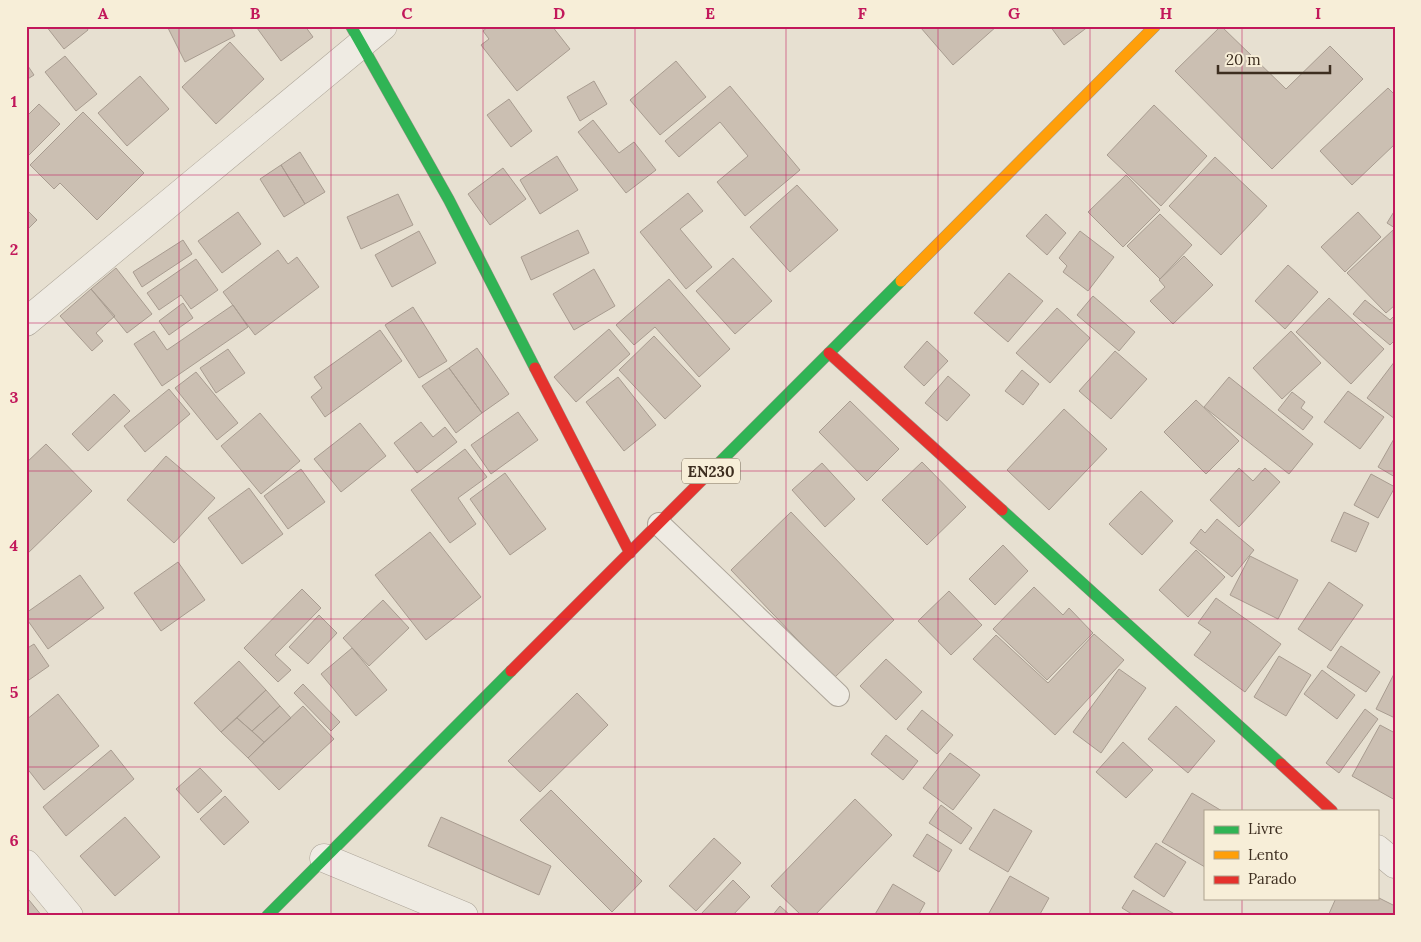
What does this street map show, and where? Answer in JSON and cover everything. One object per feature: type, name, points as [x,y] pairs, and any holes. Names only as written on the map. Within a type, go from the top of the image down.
[{"type":"main road","name":"EN230","points":[[266,916],[1155,26]]},
{"type":"main road","points":[[356,35],[449,200],[630,553]]},
{"type":"main road","points":[[829,353],[1331,810]]},
{"type":"street","points":[[26,322],[356,35],[383,26]]},
{"type":"street","points":[[1378,850],[1395,864]]},
{"type":"street","points":[[324,858],[464,916]]},
{"type":"street","points":[[26,864],[69,916]]},
{"type":"lane","points":[[659,524],[838,695]]},
{"type":"building","points":[[46,26],[86,26],[88,30],[64,49]]},
{"type":"building","points":[[167,26],[230,26],[235,36],[185,62]]},
{"type":"building","points":[[260,26],[305,26],[313,37],[281,61],[257,28]]},
{"type":"building","points":[[489,26],[552,26],[570,49],[517,91],[481,45],[489,39],[483,31]]},
{"type":"building","points":[[924,26],[997,26],[953,65],[921,28]]},
{"type":"building","points":[[1050,26],[1089,26],[1064,45]]},
{"type":"building","points":[[1221,26],[1286,89],[1330,46],[1363,79],[1272,169],[1175,71]]},
{"type":"building","points":[[230,42],[264,79],[216,124],[182,87]]},
{"type":"building","points":[[65,56],[97,94],[76,111],[45,72]]},
{"type":"building","points":[[676,61],[706,97],[660,135],[630,100]]},
{"type":"building","points":[[26,63],[34,75],[26,80]]},
{"type":"building","points":[[140,76],[169,109],[127,146],[98,113]]},
{"type":"building","points":[[594,81],[607,104],[580,121],[567,97]]},
{"type":"building","points":[[730,86],[800,170],[745,216],[717,182],[748,156],[720,122],[679,157],[665,141]]},
{"type":"building","points":[[1388,88],[1395,95],[1395,144],[1352,185],[1320,151]]},
{"type":"building","points":[[509,99],[532,131],[511,147],[487,115]]},
{"type":"building","points":[[39,104],[60,124],[26,158],[26,117]]},
{"type":"building","points":[[1154,105],[1207,156],[1161,206],[1107,155]]},
{"type":"building","points":[[83,112],[144,173],[97,220],[60,183],[54,189],[30,165]]},
{"type":"building","points":[[593,120],[619,153],[634,142],[656,170],[626,193],[578,132]]},
{"type":"building","points":[[300,152],[325,192],[305,204],[281,165]]},
{"type":"building","points":[[557,156],[578,190],[540,214],[520,180]]},
{"type":"building","points":[[1215,157],[1267,206],[1221,255],[1169,206]]},
{"type":"building","points":[[281,165],[305,204],[284,217],[260,179]]},
{"type":"building","points":[[503,168],[526,199],[490,225],[468,194]]},
{"type":"building","points":[[1126,175],[1160,210],[1123,247],[1088,212]]},
{"type":"building","points":[[797,185],[838,230],[790,272],[750,227]]},
{"type":"building","points":[[688,193],[703,211],[680,229],[712,267],[686,289],[640,232]]},
{"type":"building","points":[[398,194],[413,225],[361,249],[347,217]]},
{"type":"building","points":[[26,209],[37,220],[26,231]]},
{"type":"building","points":[[1395,210],[1395,228],[1387,223]]},
{"type":"building","points":[[238,212],[261,244],[222,273],[198,241]]},
{"type":"building","points":[[1358,212],[1381,237],[1345,272],[1321,247]]},
{"type":"building","points":[[1046,214],[1066,233],[1047,255],[1026,236]]},
{"type":"building","points":[[1160,214],[1192,245],[1160,279],[1127,246]]},
{"type":"building","points":[[578,230],[589,253],[531,280],[521,257]]},
{"type":"building","points":[[1393,230],[1395,305],[1386,313],[1347,273]]},
{"type":"building","points":[[419,231],[436,263],[392,287],[375,255]]},
{"type":"building","points":[[1080,231],[1114,257],[1088,291],[1063,272],[1067,266],[1059,258]]},
{"type":"building","points":[[183,240],[192,254],[142,287],[133,272]]},
{"type":"building","points":[[278,250],[288,264],[297,257],[319,287],[255,335],[223,292]]},
{"type":"building","points":[[1184,256],[1213,285],[1173,324],[1150,301],[1165,287],[1159,280]]},
{"type":"building","points":[[733,258],[772,301],[735,334],[696,291]]},
{"type":"building","points":[[196,259],[218,290],[191,309],[181,295],[159,310],[147,293]]},
{"type":"building","points":[[1288,265],[1318,292],[1285,329],[1255,301]]},
{"type":"building","points":[[116,268],[152,314],[127,333],[91,289]]},
{"type":"building","points":[[594,269],[615,306],[574,330],[553,294]]},
{"type":"building","points":[[1009,273],[1043,301],[1008,342],[974,313]]},
{"type":"building","points":[[669,279],[730,349],[699,377],[655,327],[634,345],[616,325]]},
{"type":"building","points":[[91,289],[115,316],[96,333],[103,341],[92,351],[60,316]]},
{"type":"building","points":[[1093,296],[1135,332],[1119,351],[1077,315]]},
{"type":"building","points":[[1329,298],[1384,349],[1351,384],[1296,332]]},
{"type":"building","points":[[1365,300],[1390,320],[1395,315],[1395,340],[1390,345],[1353,314]]},
{"type":"building","points":[[183,303],[193,318],[169,335],[159,321]]},
{"type":"building","points":[[233,305],[248,327],[162,386],[134,344],[154,331],[167,350]]},
{"type":"building","points":[[413,307],[447,361],[419,378],[385,325]]},
{"type":"building","points":[[1057,308],[1090,338],[1050,383],[1016,353]]},
{"type":"building","points":[[609,329],[630,354],[576,402],[554,377]]},
{"type":"building","points":[[380,330],[402,361],[325,417],[311,397],[322,388],[314,377]]},
{"type":"building","points":[[1291,331],[1321,363],[1282,399],[1253,368]]},
{"type":"building","points":[[654,336],[701,386],[665,419],[619,370]]},
{"type":"building","points":[[927,341],[948,361],[924,386],[904,367]]},
{"type":"building","points":[[477,348],[509,394],[482,413],[449,368]]},
{"type":"building","points":[[228,349],[245,373],[216,393],[200,368]]},
{"type":"building","points":[[1115,351],[1147,379],[1111,419],[1079,391]]},
{"type":"building","points":[[1395,361],[1395,419],[1367,398]]},
{"type":"building","points":[[449,368],[482,413],[456,433],[422,386]]},
{"type":"building","points":[[1022,370],[1039,384],[1023,405],[1005,391]]},
{"type":"building","points":[[196,372],[238,423],[217,440],[175,388]]},
{"type":"building","points":[[948,376],[970,395],[947,421],[925,403]]},
{"type":"building","points":[[618,377],[656,425],[624,451],[586,402]]},
{"type":"building","points":[[1229,377],[1313,444],[1289,474],[1204,407]]},
{"type":"building","points":[[169,389],[190,414],[145,452],[124,426]]},
{"type":"building","points":[[1348,391],[1384,417],[1360,449],[1324,422]]},
{"type":"building","points":[[1292,392],[1305,402],[1301,408],[1313,417],[1303,430],[1278,410]]},
{"type":"building","points":[[114,394],[130,411],[88,451],[72,434]]},
{"type":"building","points":[[1196,400],[1239,441],[1206,474],[1164,432]]},
{"type":"building","points":[[850,401],[899,449],[867,481],[819,432]]},
{"type":"building","points":[[1064,409],[1107,449],[1049,510],[1007,470]]},
{"type":"building","points":[[518,412],[538,440],[491,474],[471,445]]},
{"type":"building","points":[[260,413],[300,461],[261,494],[221,446]]},
{"type":"building","points":[[421,422],[433,437],[445,427],[457,442],[417,473],[394,443]]},
{"type":"building","points":[[360,423],[386,456],[341,492],[314,459]]},
{"type":"building","points":[[1395,437],[1395,477],[1378,467]]},
{"type":"building","points":[[46,444],[92,491],[26,555],[26,463]]},
{"type":"building","points":[[465,449],[487,477],[458,498],[476,524],[450,543],[411,490]]},
{"type":"building","points":[[166,456],[215,498],[174,543],[127,500]]},
{"type":"building","points":[[922,462],[966,507],[927,545],[882,500]]},
{"type":"building","points":[[822,463],[855,499],[825,527],[792,490]]},
{"type":"building","points":[[1239,468],[1253,481],[1265,468],[1280,482],[1239,527],[1210,500]]},
{"type":"building","points":[[301,469],[325,502],[288,529],[264,496]]},
{"type":"building","points":[[505,473],[546,529],[510,555],[470,499]]},
{"type":"building","points":[[1371,474],[1395,487],[1378,518],[1354,505]]},
{"type":"building","points":[[249,488],[283,534],[242,564],[208,518]]},
{"type":"building","points":[[1141,491],[1173,521],[1142,555],[1109,524]]},
{"type":"building","points":[[791,512],[894,620],[834,678],[731,570]]},
{"type":"building","points":[[1344,512],[1369,523],[1356,552],[1331,541]]},
{"type":"building","points":[[1217,519],[1254,550],[1232,577],[1190,543],[1201,529],[1205,533]]},
{"type":"building","points":[[430,532],[481,597],[426,640],[375,575]]},
{"type":"building","points":[[1003,545],[1028,571],[995,605],[969,579]]},
{"type":"building","points":[[1196,550],[1225,577],[1188,617],[1159,590]]},
{"type":"building","points":[[1250,556],[1298,580],[1278,619],[1230,595]]},
{"type":"building","points":[[178,562],[205,600],[161,631],[134,593]]},
{"type":"building","points":[[80,575],[104,608],[48,649],[26,618],[26,613]]},
{"type":"building","points":[[1329,582],[1363,605],[1331,651],[1298,629]]},
{"type":"building","points":[[1034,587],[1063,615],[1069,608],[1093,633],[1047,680],[993,629]]},
{"type":"building","points":[[302,589],[321,608],[275,655],[291,670],[278,682],[244,648]]},
{"type":"building","points":[[949,591],[982,625],[951,655],[918,621]]},
{"type":"building","points":[[1216,598],[1281,644],[1245,692],[1194,655],[1211,632],[1198,623]]},
{"type":"building","points":[[383,600],[409,628],[369,666],[343,638]]},
{"type":"building","points":[[319,615],[337,633],[308,664],[289,647]]},
{"type":"building","points":[[1094,634],[1124,660],[1055,735],[973,659],[996,635],[1048,683]]},
{"type":"building","points":[[34,644],[49,666],[26,682],[26,649]]},
{"type":"building","points":[[1341,646],[1380,672],[1366,692],[1327,667]]},
{"type":"building","points":[[352,648],[387,690],[356,716],[321,674]]},
{"type":"building","points":[[1279,656],[1311,675],[1286,716],[1254,697]]},
{"type":"building","points":[[886,659],[922,692],[896,720],[860,686]]},
{"type":"building","points":[[239,661],[266,690],[221,732],[194,703]]},
{"type":"building","points":[[1119,669],[1146,688],[1101,753],[1073,732]]},
{"type":"building","points":[[1322,670],[1355,695],[1337,719],[1304,694]]},
{"type":"building","points":[[1395,672],[1395,718],[1376,709]]},
{"type":"building","points":[[303,684],[340,722],[331,731],[294,693]]},
{"type":"building","points":[[266,690],[280,706],[252,731],[237,718]]},
{"type":"building","points":[[577,693],[608,725],[540,792],[508,761]]},
{"type":"building","points":[[58,694],[99,746],[44,790],[26,767],[26,720]]},
{"type":"building","points":[[280,706],[291,718],[264,742],[252,731]]},
{"type":"building","points":[[303,706],[334,739],[279,790],[248,758]]},
{"type":"building","points":[[1176,706],[1215,741],[1188,773],[1148,739]]},
{"type":"building","points":[[1365,709],[1378,719],[1339,773],[1326,763]]},
{"type":"building","points":[[922,710],[953,735],[937,754],[907,729]]},
{"type":"building","points":[[237,718],[264,742],[248,758],[221,732]]},
{"type":"building","points":[[1380,725],[1395,733],[1395,800],[1352,776]]},
{"type":"building","points":[[886,735],[918,761],[903,780],[871,754]]},
{"type":"building","points":[[1123,742],[1153,770],[1126,798],[1096,772]]},
{"type":"building","points":[[111,750],[134,779],[66,836],[43,807]]},
{"type":"building","points":[[950,753],[980,775],[953,810],[923,788]]},
{"type":"building","points":[[200,768],[222,791],[198,813],[176,789]]},
{"type":"building","points":[[551,790],[642,881],[612,912],[520,820]]},
{"type":"building","points":[[1192,793],[1220,810],[1204,810],[1204,866],[1162,842]]},
{"type":"building","points":[[225,796],[249,822],[224,845],[200,819]]},
{"type":"building","points":[[855,799],[892,835],[814,916],[802,916],[771,886]]},
{"type":"building","points":[[941,805],[972,828],[961,844],[929,823]]},
{"type":"building","points":[[994,809],[1032,831],[1008,872],[969,849]]},
{"type":"building","points":[[125,817],[160,857],[115,896],[80,856]]},
{"type":"building","points":[[441,817],[551,866],[539,895],[428,846]]},
{"type":"building","points":[[927,834],[952,850],[939,872],[913,856]]},
{"type":"building","points":[[714,838],[741,863],[696,911],[669,886]]},
{"type":"building","points":[[1156,843],[1186,862],[1164,897],[1134,877]]},
{"type":"building","points":[[1010,876],[1049,898],[1039,916],[995,916],[989,913]]},
{"type":"building","points":[[733,880],[750,897],[732,916],[703,916],[701,914]]},
{"type":"building","points":[[893,884],[925,903],[918,916],[874,916]]},
{"type":"building","points":[[1133,890],[1178,916],[1135,916],[1122,908]]},
{"type":"building","points":[[1378,898],[1395,906],[1393,916],[1328,916],[1335,900],[1378,900]]},
{"type":"building","points":[[29,900],[42,916],[26,916],[26,903]]},
{"type":"building","points":[[780,906],[791,916],[772,916]]},
{"type":"traffic: fast","points":[[351,26],[449,200],[535,368]]},
{"type":"traffic: fast","points":[[719,463],[901,281]]},
{"type":"traffic: fast","points":[[1002,510],[1281,764]]},
{"type":"traffic: fast","points":[[267,916],[511,671]]},
{"type":"traffic: slow","points":[[901,281],[1155,26]]},
{"type":"traffic: jam","points":[[829,353],[1002,510]]},
{"type":"traffic: jam","points":[[535,368],[630,553]]},
{"type":"traffic: jam","points":[[511,671],[719,463]]},
{"type":"traffic: jam","points":[[1281,764],[1331,810]]}]
